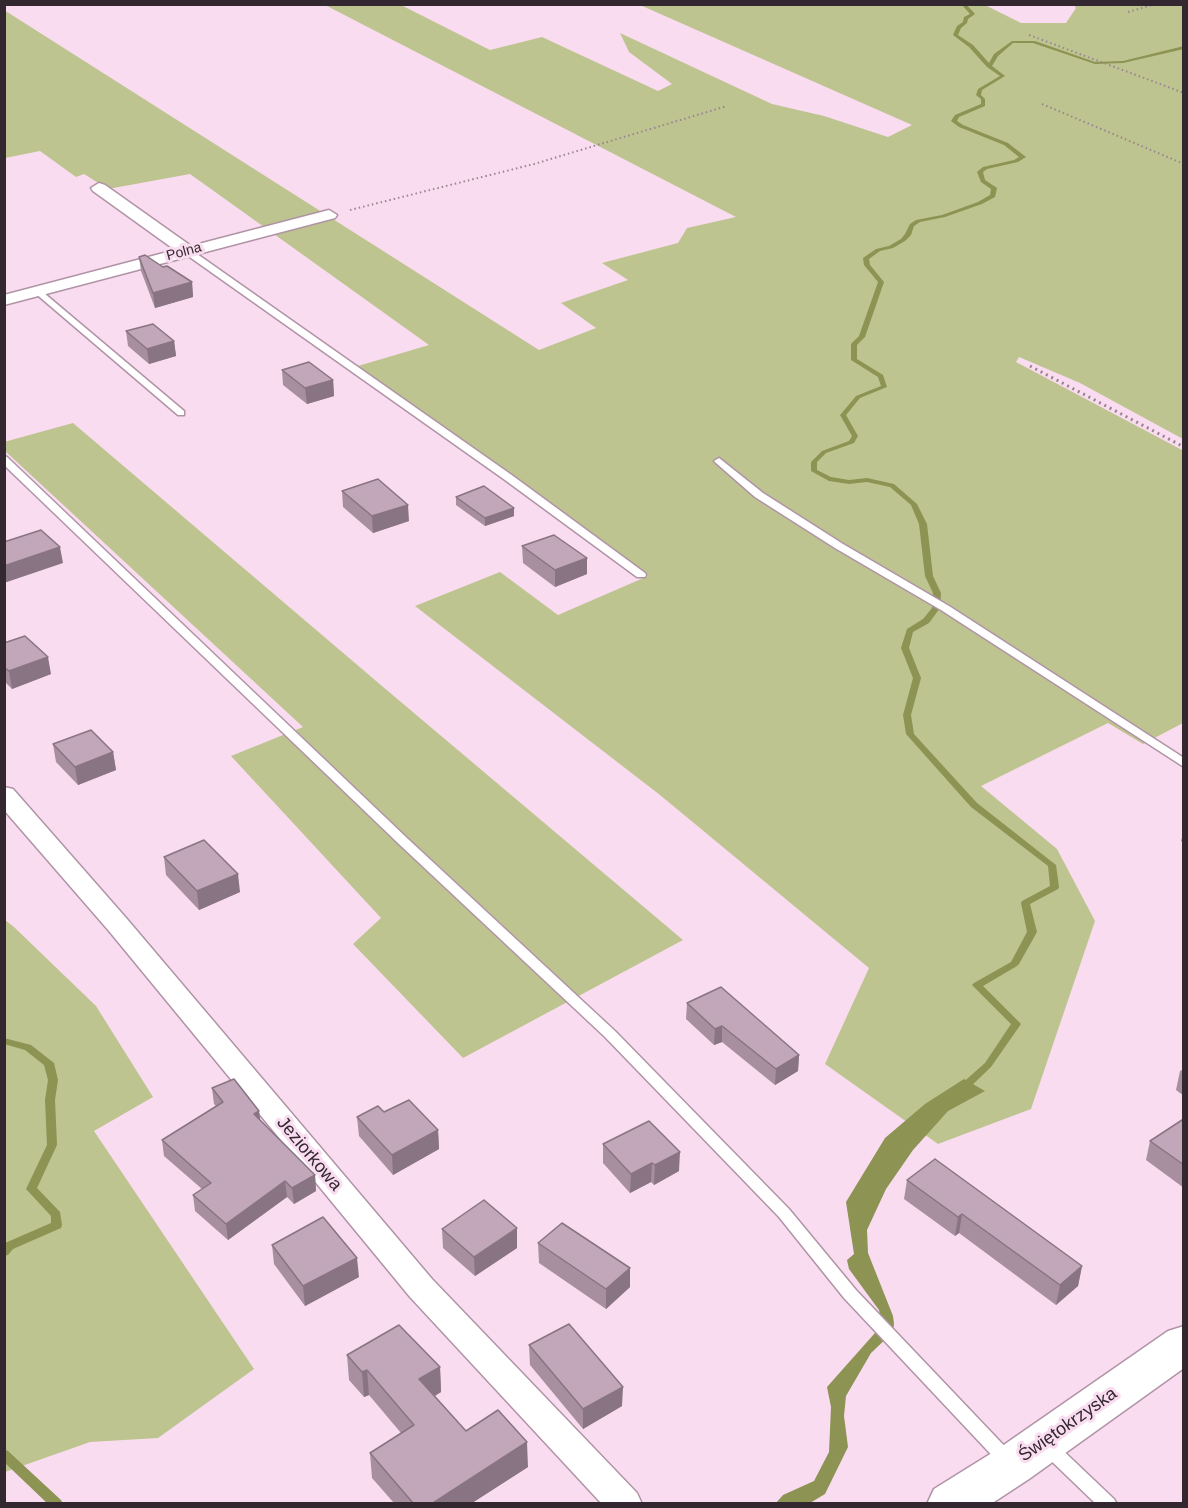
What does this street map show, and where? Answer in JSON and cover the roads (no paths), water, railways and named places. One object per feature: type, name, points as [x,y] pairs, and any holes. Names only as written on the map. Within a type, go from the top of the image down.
[{"type":"street","points":[[99,188],[187,251]]},
{"type":"street","name":"Polna","points":[[4,300],[329,216]]},
{"type":"street","name":"Jeziorkowa","points":[[4,794],[125,934],[421,1288],[625,1503]]},
{"type":"street","name":"Świętokrzyska","points":[[951,1503],[1028,1454],[1184,1344]]},
{"type":"lane","points":[[187,251],[510,478],[641,575]]},
{"type":"lane","points":[[38,291],[181,413]]},
{"type":"lane","points":[[4,459],[404,842],[610,1034],[784,1213],[850,1294],[1028,1454],[1108,1503]]},
{"type":"lane","points":[[719,461],[759,495],[839,546],[945,608],[1184,764]]},
{"type":"waterway","points":[[963,4],[973,14],[966,18],[965,23],[959,27],[955,35],[971,46],[989,66]]},
{"type":"waterway","points":[[989,66],[996,55],[1012,42],[1033,42],[1095,63],[1123,62],[1184,47]]},
{"type":"waterway","points":[[963,1088],[988,1065],[1016,1024],[977,985],[1014,964],[1032,932],[1025,903],[1055,887],[1052,865],[974,805],[910,734],[907,715],[917,678],[905,648],[910,631],[926,621],[936,608],[937,593],[929,576],[923,524],[914,504],[892,485],[867,480],[849,482],[829,479],[814,471],[814,462],[824,452],[852,442],[855,436],[843,415],[858,397],[884,387],[881,376],[854,360],[854,344],[862,337],[881,282],[867,265],[866,258],[878,250],[891,247],[903,240],[912,225],[918,221],[943,216],[993,196],[994,188],[983,181],[980,172],[985,168],[1016,161],[1023,157],[1006,144],[954,121],[957,116],[983,105],[983,99],[978,95],[980,89],[1003,76],[989,66]]},
{"type":"waterway","points":[[4,1041],[28,1047],[49,1063],[53,1080],[50,1100],[52,1145],[31,1189],[56,1215],[57,1225],[9,1246],[4,1252]]},
{"type":"waterway","points":[[4,1454],[57,1504]]}]
